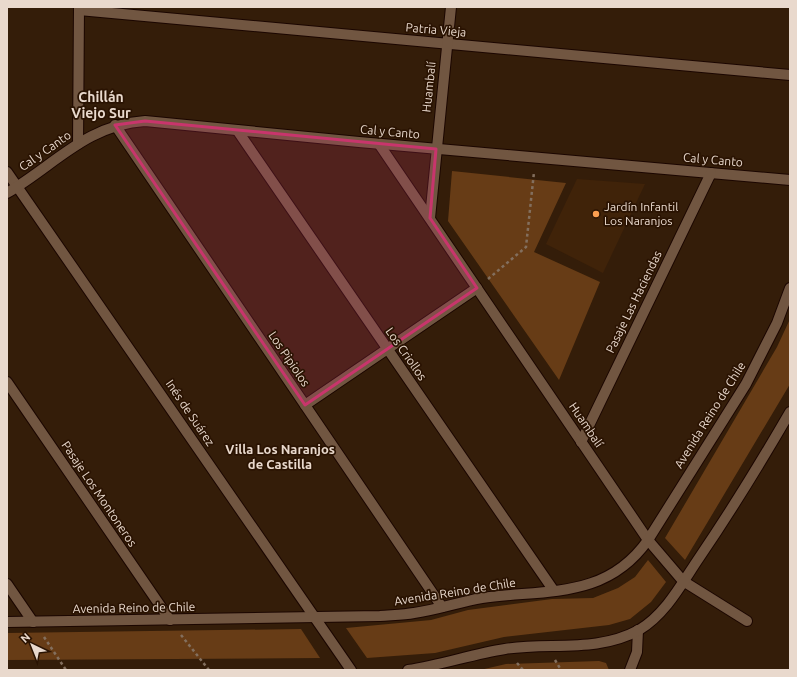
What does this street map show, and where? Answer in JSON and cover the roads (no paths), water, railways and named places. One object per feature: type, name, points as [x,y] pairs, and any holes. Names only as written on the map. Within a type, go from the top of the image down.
[{"type":"street","name":"Huambalí","points":[[430,218],[451,7]]},
{"type":"street","name":"Patria Vieja","points":[[79,9],[790,76]]},
{"type":"street","points":[[78,144],[79,9]]},
{"type":"street","name":"Cal y Canto","points":[[7,192],[101,130],[115,125],[145,121],[379,144],[790,180]]},
{"type":"street","name":"Los Pipiolos","points":[[115,125],[442,607]]},
{"type":"street","name":"Los Criollos","points":[[237,130],[554,592]]},
{"type":"street","name":"Huambalí","points":[[379,144],[648,540],[683,581],[747,621]]},
{"type":"street","name":"Inés de Suárez","points":[[7,172],[351,670]]},
{"type":"street","name":"Pasaje Las Haciendas","points":[[581,442],[711,173]]},
{"type":"street","points":[[305,405],[386,348],[477,288]]},
{"type":"street","name":"Avenida Reino de Chile","points":[[7,622],[315,618],[414,613],[495,597],[582,588],[608,577],[632,560],[648,540],[746,384],[774,329],[790,288]]},
{"type":"street","name":"Pasaje Los Montoneros","points":[[7,382],[170,620]]},
{"type":"street","points":[[408,670],[442,664],[506,649],[599,644],[626,636],[638,630],[658,615],[683,581],[724,521],[790,412]]},
{"type":"street","points":[[7,584],[33,622]]},
{"type":"street","points":[[630,670],[637,652],[638,630]]},
{"type":"place","name":"Jardín Infantil Los Naranjos","points":[[596,214]]},
{"type":"district","name":"Chillán Viejo Sur","points":[[101,106]]},
{"type":"district","name":"Villa Los Naranjos de Castilla","points":[[280,456]]}]
